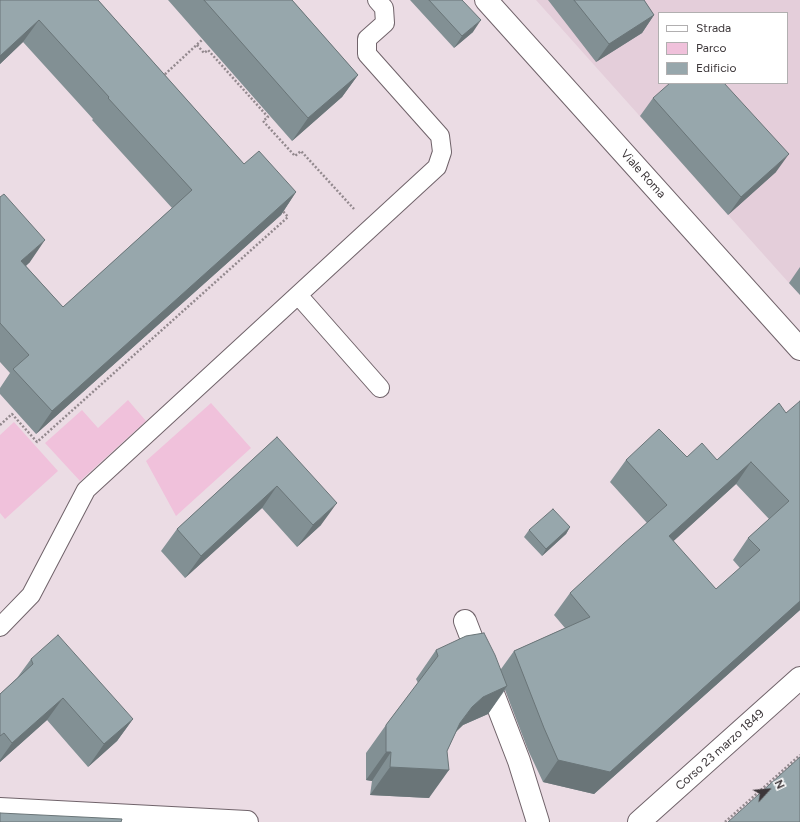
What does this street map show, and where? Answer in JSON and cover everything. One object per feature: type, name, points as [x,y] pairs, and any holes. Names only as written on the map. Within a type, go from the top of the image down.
[{"type":"street","name":"Viale Roma","points":[[486,0],[800,349]]},
{"type":"street","points":[[465,621],[519,761],[538,822]]},
{"type":"street","name":"Corso 23 marzo 1849","points":[[639,822],[800,678]]},
{"type":"street","points":[[0,808],[247,822]]},
{"type":"lane","points":[[0,627],[31,595],[86,490],[437,167],[442,152],[440,136],[367,54],[367,39],[385,23],[384,8],[377,0]]},
{"type":"lane","points":[[298,295],[380,388]]},
{"type":"path","points":[[162,77],[203,39]]},
{"type":"path","points":[[197,45],[204,53],[208,50],[248,94],[268,117],[263,121],[295,156],[301,151],[357,213]]},
{"type":"path","points":[[0,425],[12,414],[37,442],[288,217],[278,206]]},
{"type":"path","points":[[725,822],[800,755]]},
{"type":"shaded area","points":[[536,0],[800,0],[800,295]]},
{"type":"green space","points":[[128,400],[146,421],[80,481],[45,443],[82,410],[98,428]]},
{"type":"green space","points":[[211,403],[251,448],[176,516],[146,461]]},
{"type":"green space","points":[[14,422],[58,471],[5,519],[0,513],[0,435]]},
{"type":"building","points":[[0,0],[98,0],[244,164],[259,151],[296,192],[52,411],[13,369],[29,355],[0,323],[0,197],[4,194],[45,240],[21,261],[63,307],[192,190],[39,20],[0,56]]},
{"type":"building","points":[[204,0],[292,0],[358,75],[308,118]]},
{"type":"building","points":[[429,0],[462,0],[481,20],[462,36]]},
{"type":"building","points":[[574,0],[644,0],[654,15],[609,44]]},
{"type":"building","points":[[669,84],[725,84],[789,154],[741,197],[653,98]]},
{"type":"building","points":[[800,401],[800,601],[610,772],[558,760],[514,651],[590,617],[570,593],[667,505],[626,460],[659,429],[687,457],[702,443],[717,460],[779,403],[786,413]],"holes":[[[751,462],[789,501],[748,538],[760,550],[716,589],[669,536]]]},
{"type":"building","points":[[277,437],[337,503],[313,525],[277,486],[201,556],[177,529]]},
{"type":"building","points":[[553,509],[570,527],[546,549],[529,530]]},
{"type":"building","points":[[484,633],[495,655],[507,686],[483,697],[472,707],[460,723],[447,751],[449,770],[390,767],[391,752],[386,752],[386,725],[438,656],[436,650],[466,636]]},
{"type":"building","points":[[58,635],[133,719],[104,744],[63,698],[12,743],[4,733],[0,736],[0,694],[33,664],[31,659]]},
{"type":"building","points":[[800,757],[800,822],[728,822]]},
{"type":"building","points":[[0,813],[122,819],[121,822],[0,822]]}]
